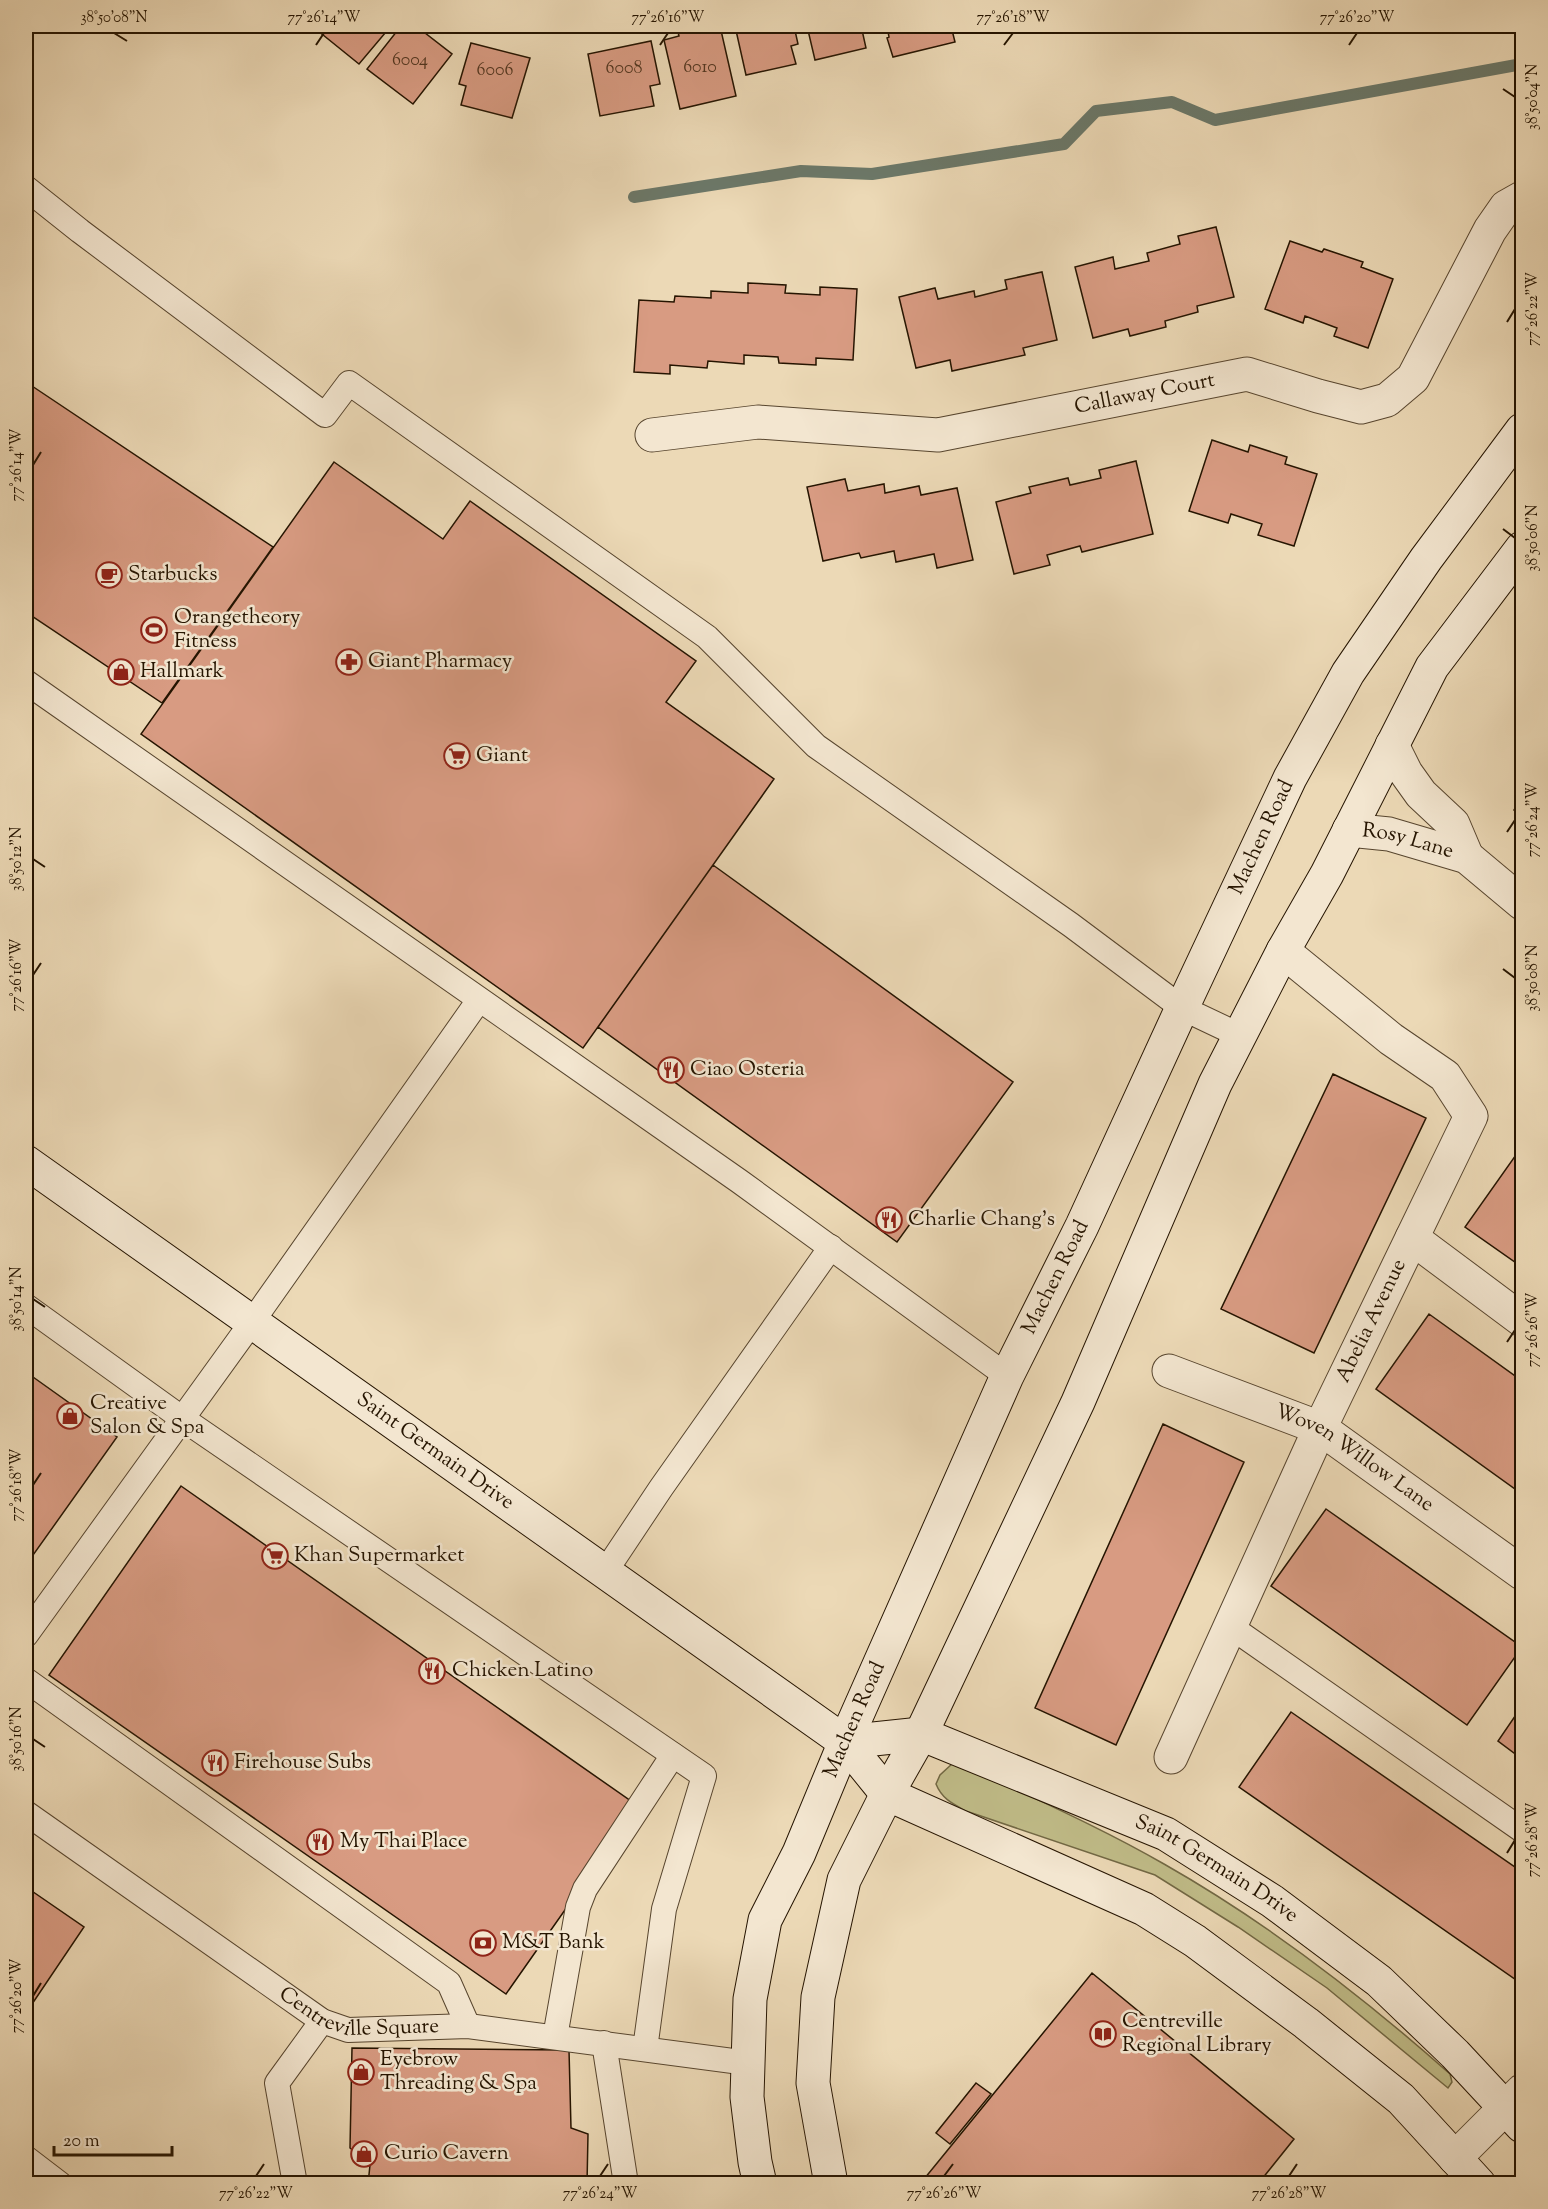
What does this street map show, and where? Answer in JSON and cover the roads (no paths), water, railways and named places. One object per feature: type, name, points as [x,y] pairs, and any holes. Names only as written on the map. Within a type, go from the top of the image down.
[{"type":"street","name":"Callaway Court","points":[[652,435],[758,422],[938,435],[1247,374],[1360,407],[1387,400],[1413,378],[1490,230],[1506,207],[1522,198]]},
{"type":"street","name":"Machen Road","points":[[760,2184],[747,2097],[750,1999],[765,1920],[799,1853],[845,1742],[1007,1376],[1082,1226],[1290,778],[1348,673],[1426,559],[1522,430]]},
{"type":"street","points":[[831,2184],[813,2083],[818,1997],[844,1880],[887,1794],[921,1734],[1078,1401],[1210,1095],[1283,951],[1327,874],[1432,667],[1522,548]]},
{"type":"street","name":"Rosy Lane","points":[[1392,745],[1406,773],[1421,794],[1453,824],[1467,857]]},
{"type":"street","name":"Rosy Lane","points":[[1348,830],[1389,834],[1467,857],[1522,903]]},
{"type":"street","name":"Abelia Avenue","points":[[1171,1757],[1232,1627],[1320,1428],[1471,1116],[1444,1076],[1391,1039],[1283,951]]},
{"type":"street","name":"Saint Germain Drive","points":[[26,1162],[845,1742],[887,1794],[1144,1909],[1185,1935],[1306,2023],[1401,2099],[1479,2184]]},
{"type":"street","points":[[1412,1238],[1522,1320]]},
{"type":"street","name":"Woven Willow Lane","points":[[1169,1371],[1320,1428],[1522,1573]]},
{"type":"street","name":"Saint Germain Drive","points":[[845,1742],[921,1734],[1166,1834],[1272,1901],[1379,1981],[1455,2054],[1517,2108]]},
{"type":"street","points":[[1455,2158],[1517,2108]]},
{"type":"lane","points":[[26,188],[325,415],[349,383],[707,637],[816,746],[1071,925],[1182,1008],[1241,1036]]},
{"type":"lane","points":[[26,682],[831,1247],[1007,1376]]},
{"type":"lane","points":[[26,1635],[252,1323],[478,1000]]},
{"type":"lane","points":[[605,1572],[661,1488],[831,1247]]},
{"type":"lane","points":[[26,1306],[183,1419],[704,1776],[664,1909],[645,2049]]},
{"type":"lane","points":[[1232,1627],[1522,1830]]},
{"type":"lane","points":[[26,1680],[449,1983],[468,2026]]},
{"type":"lane","points":[[555,2037],[578,1907],[585,1889],[673,1755]]},
{"type":"lane","name":"Centreville Square","points":[[26,1813],[322,2021],[348,2030],[468,2026],[748,2063]]},
{"type":"lane","points":[[295,2184],[277,2083],[322,2021]]},
{"type":"lane","points":[[604,2043],[626,2184]]},
{"type":"lane","points":[[26,2158],[60,2184]]},
{"type":"waterway","points":[[634,197],[801,171],[872,174],[1064,144],[1096,111],[1172,102],[1215,120],[1522,64]]},
{"type":"place","name":"Starbucks","points":[[109,575]]},
{"type":"place","name":"Orangetheory Fitness","points":[[154,630]]},
{"type":"place","name":"Giant Pharmacy","points":[[349,662]]},
{"type":"place","name":"Hallmark","points":[[121,672]]},
{"type":"place","name":"Giant","points":[[457,756]]},
{"type":"place","name":"Ciao Osteria","points":[[671,1070]]},
{"type":"place","name":"Charlie Chang's","points":[[889,1220]]},
{"type":"place","name":"Creative Salon & Spa","points":[[70,1416]]},
{"type":"place","name":"Khan Supermarket","points":[[275,1556]]},
{"type":"place","name":"Chicken Latino","points":[[432,1671]]},
{"type":"place","name":"Firehouse Subs","points":[[215,1763]]},
{"type":"place","name":"My Thai Place","points":[[320,1842]]},
{"type":"place","name":"M&T Bank","points":[[483,1943]]},
{"type":"place","name":"Centreville Regional Library","points":[[1103,2034]]},
{"type":"place","name":"Eyebrow Threading & Spa","points":[[361,2072]]},
{"type":"place","name":"Curio Cavern","points":[[364,2154]]}]
